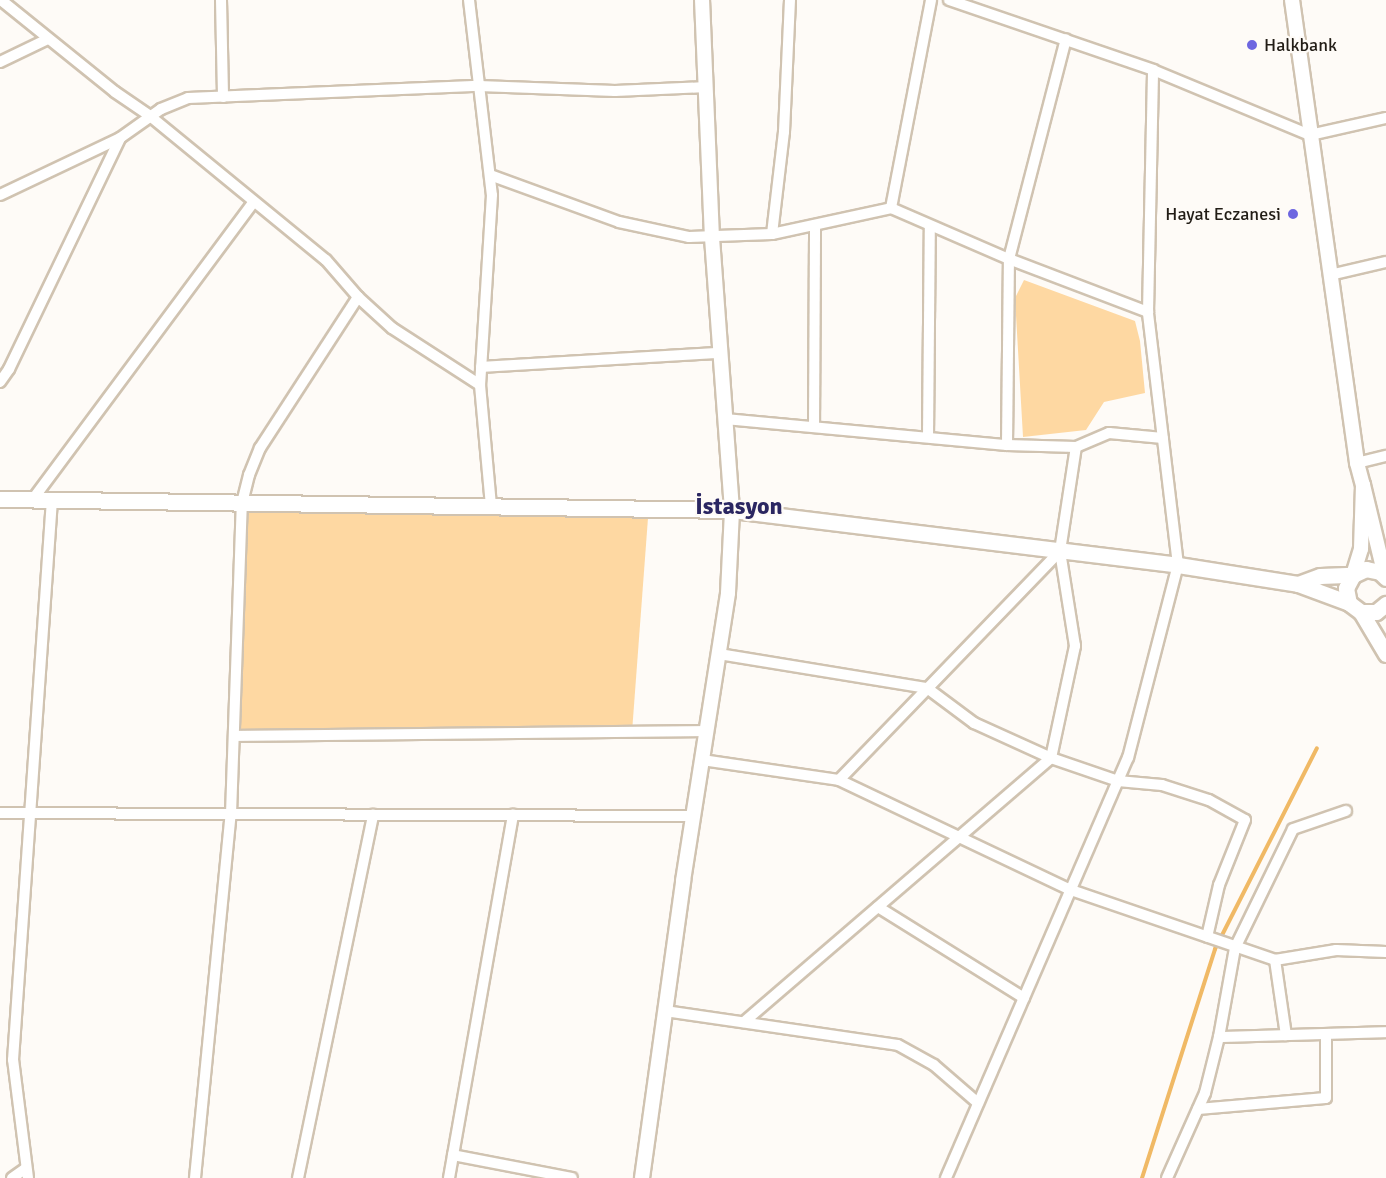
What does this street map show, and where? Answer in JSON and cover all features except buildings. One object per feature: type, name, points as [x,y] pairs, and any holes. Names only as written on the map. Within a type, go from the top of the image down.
[{"type":"main road","points":[[0,499],[732,510],[1178,566],[1298,584],[1355,608],[1376,612],[1386,604]]},
{"type":"main road","points":[[1298,584],[1320,576],[1353,575],[1366,569],[1373,569],[1386,577]]},
{"type":"main road","points":[[1353,575],[1346,588],[1355,608],[1386,654]]},
{"type":"street","points":[[1,0],[115,92],[150,116],[253,203],[326,260],[358,297],[392,328],[480,385]]},
{"type":"street","points":[[221,0],[223,97]]},
{"type":"street","points":[[469,0],[492,195],[480,385],[490,506]]},
{"type":"street","points":[[642,1178],[693,816],[728,593],[732,510],[712,238],[702,0]]},
{"type":"street","points":[[772,234],[784,132],[790,0]]},
{"type":"street","points":[[891,208],[931,0]]},
{"type":"street","points":[[949,0],[1152,70],[1310,135],[1386,118]]},
{"type":"street","points":[[1292,0],[1357,463],[1386,577]]},
{"type":"street","points":[[0,62],[48,39]]},
{"type":"street","points":[[1007,445],[1009,259],[1066,39]]},
{"type":"street","points":[[946,1178],[1128,758],[1178,566],[1148,312],[1152,70]]},
{"type":"street","points":[[0,195],[120,138],[172,103],[188,98],[479,86],[615,91],[706,87]]},
{"type":"street","points":[[0,382],[9,369],[120,138]]},
{"type":"street","points":[[490,175],[619,222],[689,237],[712,238],[772,234],[891,208],[1009,259],[1148,312]]},
{"type":"street","points":[[33,499],[253,203]]},
{"type":"street","points":[[814,427],[815,225]]},
{"type":"street","points":[[928,438],[930,226]]},
{"type":"street","points":[[1330,275],[1386,262]]},
{"type":"street","points":[[195,1178],[231,814],[242,503],[249,475],[260,448],[358,297]]},
{"type":"street","points":[[482,367],[720,353]]},
{"type":"street","points":[[725,419],[1007,445],[1076,447],[1109,433],[1163,438]]},
{"type":"street","points":[[744,1022],[1051,758],[1075,646],[1060,551],[1076,447]]},
{"type":"street","points":[[1357,463],[1386,456]]},
{"type":"street","points":[[1353,575],[1361,549],[1363,485]]},
{"type":"street","points":[[12,1178],[26,1174],[13,1060],[28,813],[52,500]]},
{"type":"street","points":[[839,780],[1060,551]]},
{"type":"street","points":[[719,654],[927,688],[974,723],[1051,758],[1118,781],[1162,785],[1200,797],[1245,820],[1219,885],[1208,938]]},
{"type":"street","points":[[234,736],[706,731]]},
{"type":"street","points":[[702,760],[839,780],[957,838],[1071,890],[1231,947],[1275,960],[1336,950],[1386,952]]},
{"type":"street","points":[[1167,1178],[1205,1093],[1219,1037],[1231,947],[1293,829],[1346,811]]},
{"type":"street","points":[[0,813],[693,816]]},
{"type":"street","points":[[298,1178],[373,815]]},
{"type":"street","points":[[449,1178],[513,815]]},
{"type":"street","points":[[878,907],[1024,998]]},
{"type":"street","points":[[1275,960],[1286,1035]]},
{"type":"street","points":[[665,1011],[898,1045],[934,1065],[978,1103]]},
{"type":"street","points":[[1219,1037],[1386,1032]]},
{"type":"street","points":[[1198,1109],[1326,1098],[1326,1034]]},
{"type":"street","points":[[453,1155],[572,1178]]},
{"type":"shaded area","points":[[1024,280],[1135,321],[1140,341],[1145,393],[1104,402],[1086,430],[1023,437],[1015,298]]},
{"type":"shaded area","points":[[242,503],[648,518],[632,732],[234,736]]},
{"type":"waterway","points":[[1142,1178],[1215,949],[1317,748]]},
{"type":"place","name":"Halkbank","points":[[1252,45]]},
{"type":"place","name":"Hayat Eczanesi","points":[[1293,214]]},
{"type":"district","name":"İstasyon","points":[[739,507]]}]
